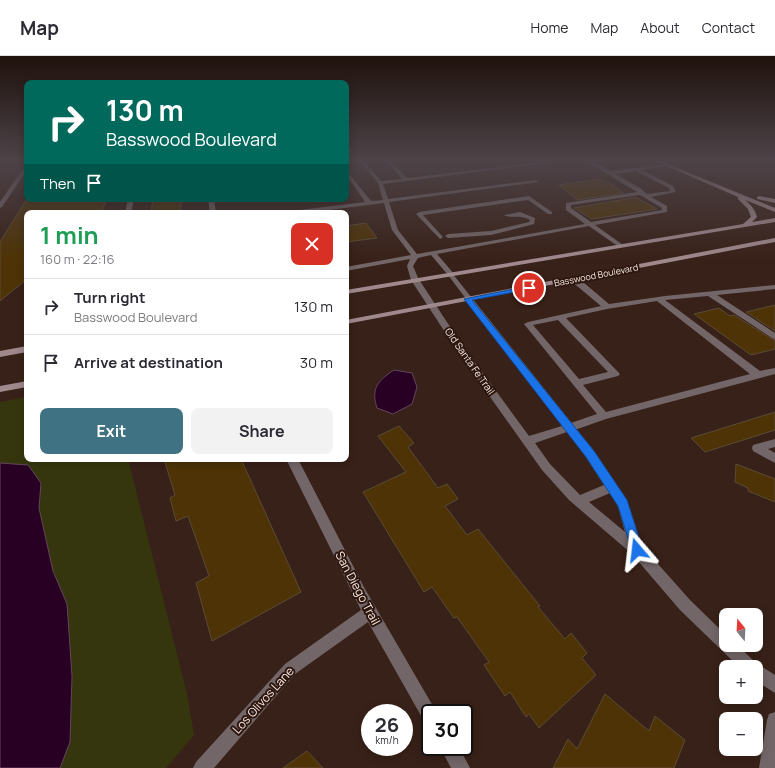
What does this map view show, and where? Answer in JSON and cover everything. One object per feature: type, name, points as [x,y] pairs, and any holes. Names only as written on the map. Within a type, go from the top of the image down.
[{"type":"main road","points":[[734,194],[749,205],[753,211],[754,216],[745,225]]},
{"type":"main road","points":[[738,194],[775,210]]},
{"type":"main road","points":[[743,194],[775,202]]},
{"type":"main road","points":[[349,291],[775,220]]},
{"type":"main road","name":"Basswood Boulevard","points":[[349,321],[775,240]]},
{"type":"main road","points":[[0,354],[24,350]]},
{"type":"main road","points":[[0,389],[24,385]]},
{"type":"street","points":[[0,206],[8,194]]},
{"type":"street","points":[[363,194],[369,203]]},
{"type":"street","points":[[384,194],[395,230],[415,256]]},
{"type":"street","points":[[315,210],[439,194]]},
{"type":"street","points":[[628,197],[651,194]]},
{"type":"street","points":[[349,268],[540,235],[621,216],[652,211],[665,211],[665,207],[643,195]]},
{"type":"street","points":[[621,246],[600,221],[568,208],[568,204],[579,205],[595,200],[620,196],[635,198]]},
{"type":"street","points":[[450,250],[419,214],[529,198],[550,213]]},
{"type":"street","points":[[608,198],[614,202]]},
{"type":"street","points":[[595,200],[601,204]]},
{"type":"street","points":[[440,237],[463,237],[532,223],[532,219],[528,215],[521,213],[507,215]]},
{"type":"street","points":[[527,225],[540,235]]},
{"type":"street","points":[[430,227],[439,226]]},
{"type":"street","name":"Old Santa Fe Trail","points":[[433,253],[590,454],[623,504],[637,550]]},
{"type":"street","points":[[415,256],[410,266],[415,280]]},
{"type":"street","points":[[574,279],[607,307]]},
{"type":"street","name":"Old Santa Fe Trail","points":[[415,280],[546,467],[579,501],[637,550],[685,605],[719,638]]},
{"type":"street","points":[[604,416],[528,324],[607,307],[659,299],[775,287]]},
{"type":"street","points":[[710,294],[775,337]]},
{"type":"street","points":[[659,299],[758,375]]},
{"type":"street","points":[[561,318],[615,374],[577,383]]},
{"type":"street","points":[[527,441],[604,416],[775,371]]},
{"type":"street","points":[[775,443],[757,448],[775,459]]},
{"type":"street","name":"San Diego Trail","points":[[294,462],[370,612],[424,704]]},
{"type":"street","points":[[579,501],[612,487]]},
{"type":"street","name":"Los Olivos Lane","points":[[202,768],[290,669],[370,612]]},
{"type":"street","name":"Old Santa Fe Trail","points":[[734,652],[742,660]]},
{"type":"street","points":[[763,676],[775,685]]},
{"type":"street","points":[[768,768],[775,720]]},
{"type":"street","points":[[454,756],[461,768]]},
{"type":"shaded area","points":[[394,370],[412,373],[417,387],[412,404],[393,414],[377,408],[375,391],[383,378]]},
{"type":"shaded area","points":[[24,398],[24,462],[129,462],[187,694],[194,735],[166,768],[0,768],[0,402]]},
{"type":"shaded area","points":[[0,463],[28,465],[41,483],[39,508],[53,571],[67,604],[72,676],[70,742],[60,768],[0,768]]},
{"type":"building","points":[[570,194],[616,194],[577,200]]},
{"type":"building","points":[[637,198],[657,209],[592,219],[574,208]]},
{"type":"building","points":[[25,202],[106,202],[102,210],[24,210],[24,281],[0,301],[0,242]]},
{"type":"building","points":[[153,202],[181,202],[181,210],[151,210]]},
{"type":"building","points":[[366,223],[377,238],[349,242],[349,226]]},
{"type":"building","points":[[775,305],[775,331],[746,312]]},
{"type":"building","points":[[719,308],[730,316],[734,315],[775,341],[775,349],[751,355],[694,314]]},
{"type":"building","points":[[775,412],[775,430],[705,452],[691,438]]},
{"type":"building","points":[[399,426],[414,443],[408,447],[438,488],[447,484],[458,499],[445,506],[467,535],[478,529],[540,606],[538,607],[565,639],[571,633],[587,653],[582,658],[596,675],[539,728],[529,714],[526,717],[510,692],[505,696],[484,665],[489,662],[457,617],[454,618],[432,587],[424,592],[363,492],[406,472],[378,436]]},
{"type":"building","points":[[165,462],[242,462],[301,592],[212,641],[196,583],[209,576],[188,516],[176,521],[170,498],[175,495]]},
{"type":"building","points":[[736,464],[775,479],[775,502],[748,491],[748,488],[735,482]]},
{"type":"building","points":[[605,694],[649,731],[655,716],[685,740],[674,768],[553,768],[568,739],[577,749]]},
{"type":"building","points":[[307,751],[323,768],[283,768]]},
{"type":"route","points":[[529,288],[468,299],[590,454],[623,504],[637,550]]}]
